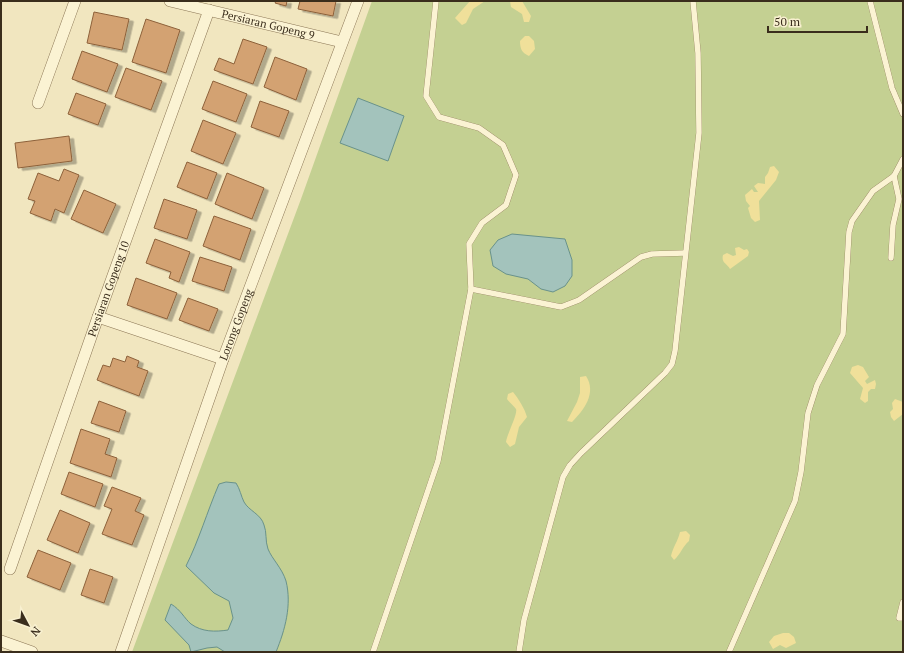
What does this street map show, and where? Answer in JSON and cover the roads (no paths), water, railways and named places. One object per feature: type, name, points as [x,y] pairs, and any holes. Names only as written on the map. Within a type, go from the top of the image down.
[{"type":"street","points":[[38,103],[75,1]]},
{"type":"street","name":"Persiaran Gopeng 9","points":[[170,1],[342,42]]},
{"type":"street","name":"Lorong Gopeng","points":[[121,652],[223,359],[358,1]]},
{"type":"street","name":"Persiaran Gopeng 10","points":[[10,569],[98,317],[209,10]]},
{"type":"street","points":[[98,317],[223,359]]},
{"type":"street","points":[[1,641],[32,652]]},
{"type":"lane","points":[[373,652],[438,461],[471,288],[469,244],[482,223],[506,205],[516,175],[503,144],[479,128],[439,117],[426,96],[436,1]]},
{"type":"lane","points":[[519,652],[524,620],[563,477],[570,465],[629,409],[672,364],[675,351],[699,133],[698,53],[693,1]]},
{"type":"lane","points":[[870,1],[892,88],[903,114]]},
{"type":"lane","points":[[729,652],[795,501],[801,472],[808,413],[817,385],[837,349],[842,334],[849,232],[852,221],[873,191],[894,176],[903,159]]},
{"type":"lane","points":[[891,258],[893,225],[899,199],[894,176]]},
{"type":"lane","points":[[471,288],[561,307],[580,300],[641,257],[652,254],[685,253]]},
{"type":"lane","points":[[903,602],[899,618],[903,618]]},
{"type":"water","points":[[358,98],[404,116],[388,161],[340,143]]},
{"type":"water","points":[[512,234],[565,239],[572,260],[572,276],[565,286],[553,292],[541,289],[528,279],[506,274],[493,266],[490,250],[498,240]]},
{"type":"water","points":[[226,482],[236,483],[246,505],[258,515],[262,521],[265,528],[268,549],[286,581],[288,590],[287,617],[276,652],[225,652],[217,647],[191,652],[189,645],[165,620],[171,604],[195,627],[209,631],[228,630],[233,618],[229,601],[214,593],[186,566],[219,484]]}]
